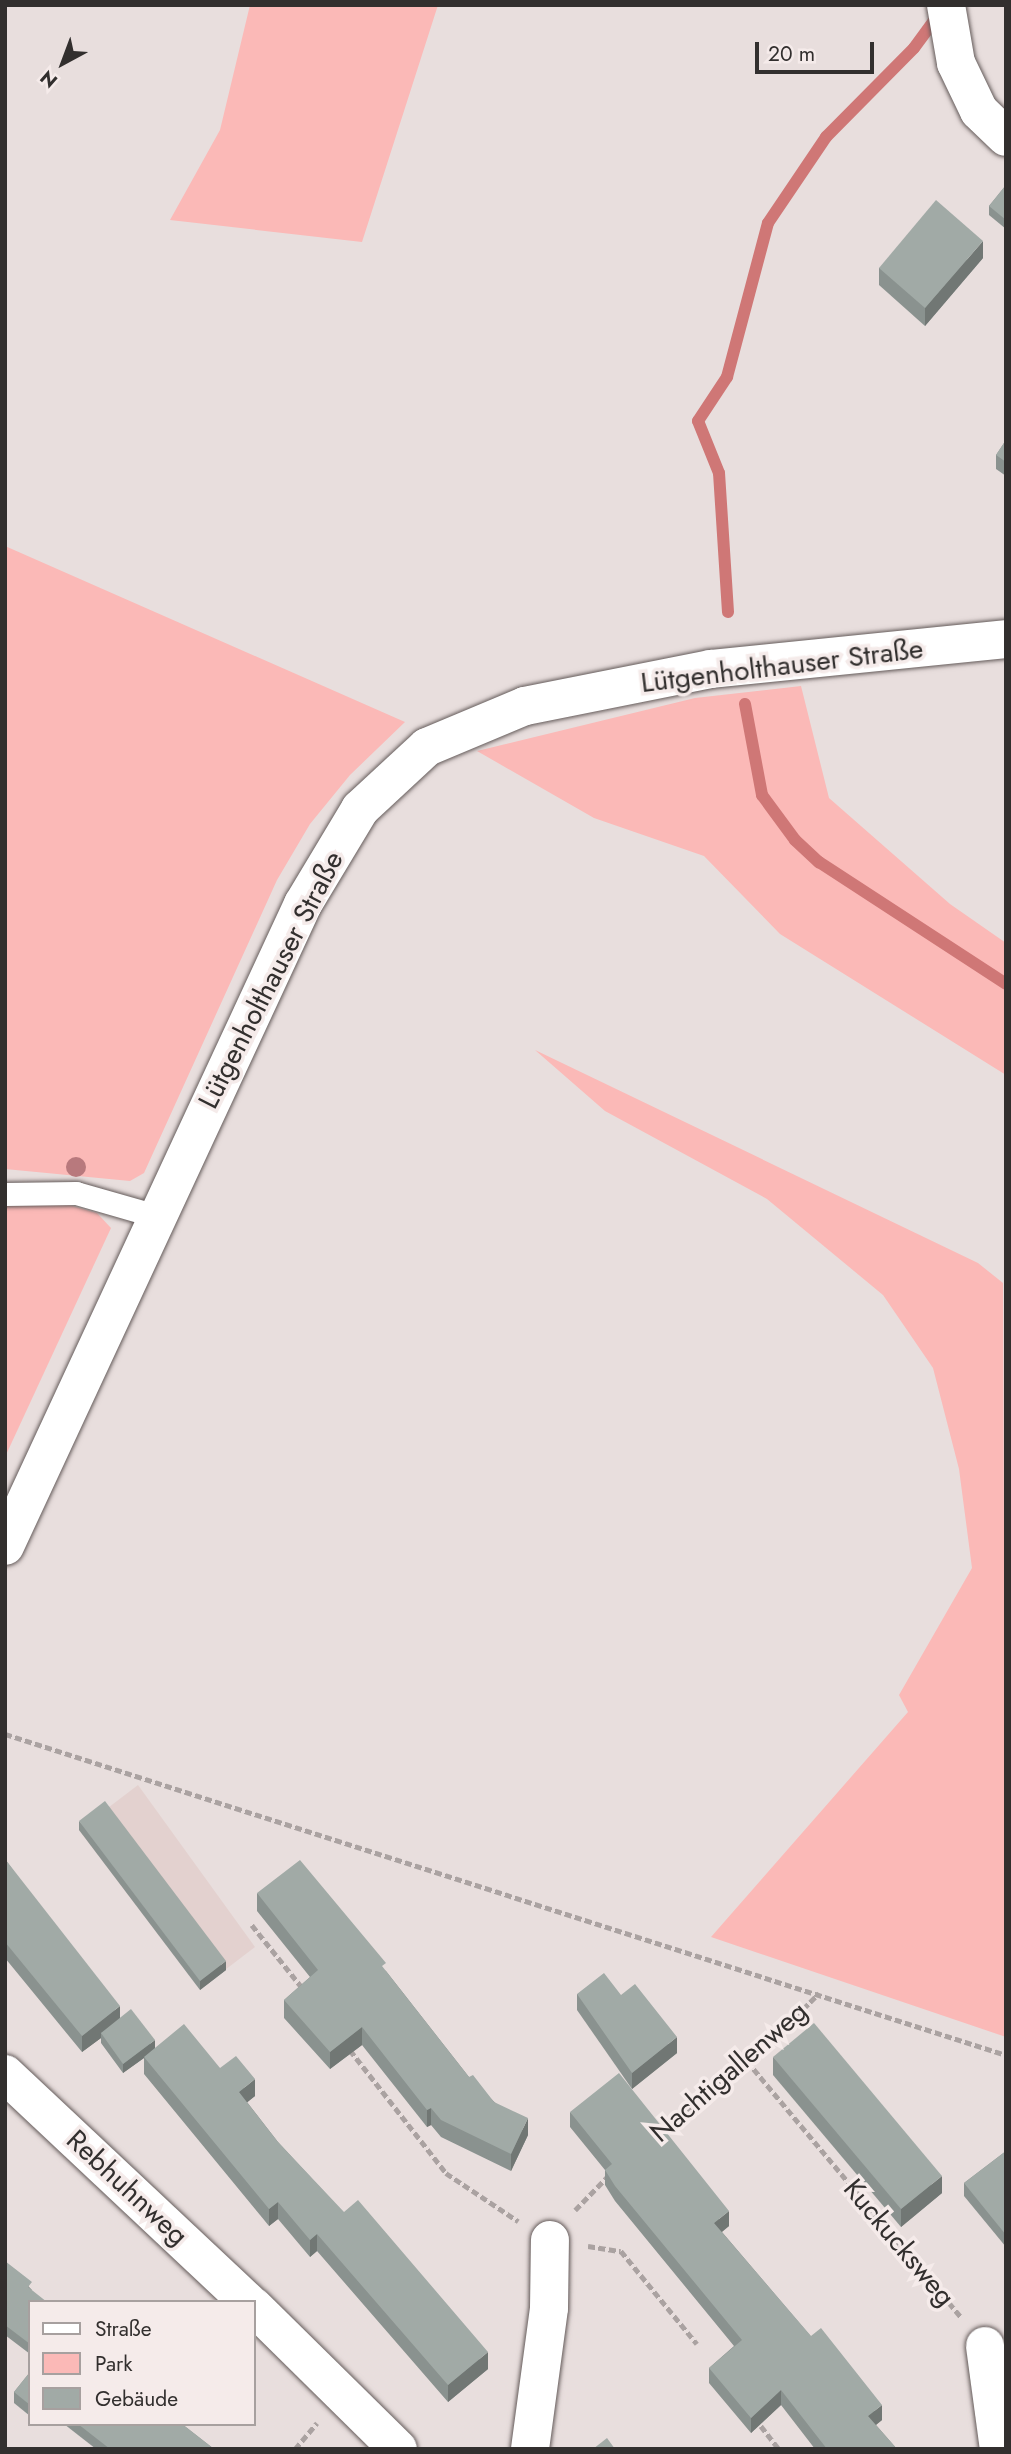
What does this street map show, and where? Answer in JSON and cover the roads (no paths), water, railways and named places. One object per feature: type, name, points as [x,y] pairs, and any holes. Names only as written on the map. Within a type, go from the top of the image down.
[{"type":"street","points":[[946,10],[956,63],[979,111],[1006,137]]},
{"type":"street","name":"Lütgenholthauser Straße","points":[[5,1546],[303,904],[360,809],[427,747],[525,706],[711,669],[1006,639]]},
{"type":"street","name":"Rebhuhnweg","points":[[5,2074],[246,2300]]},
{"type":"street","points":[[530,2449],[550,2308],[550,2240]]},
{"type":"street","points":[[256,2309],[398,2449]]},
{"type":"street","points":[[985,2346],[999,2449]]},
{"type":"lane","points":[[5,1194],[76,1193],[156,1216]]},
{"type":"waterway","points":[[728,612],[719,473],[698,421],[727,377],[768,223],[826,137],[914,48],[939,14]]},
{"type":"waterway","points":[[745,704],[762,795],[795,840],[819,862],[1006,984]]}]
